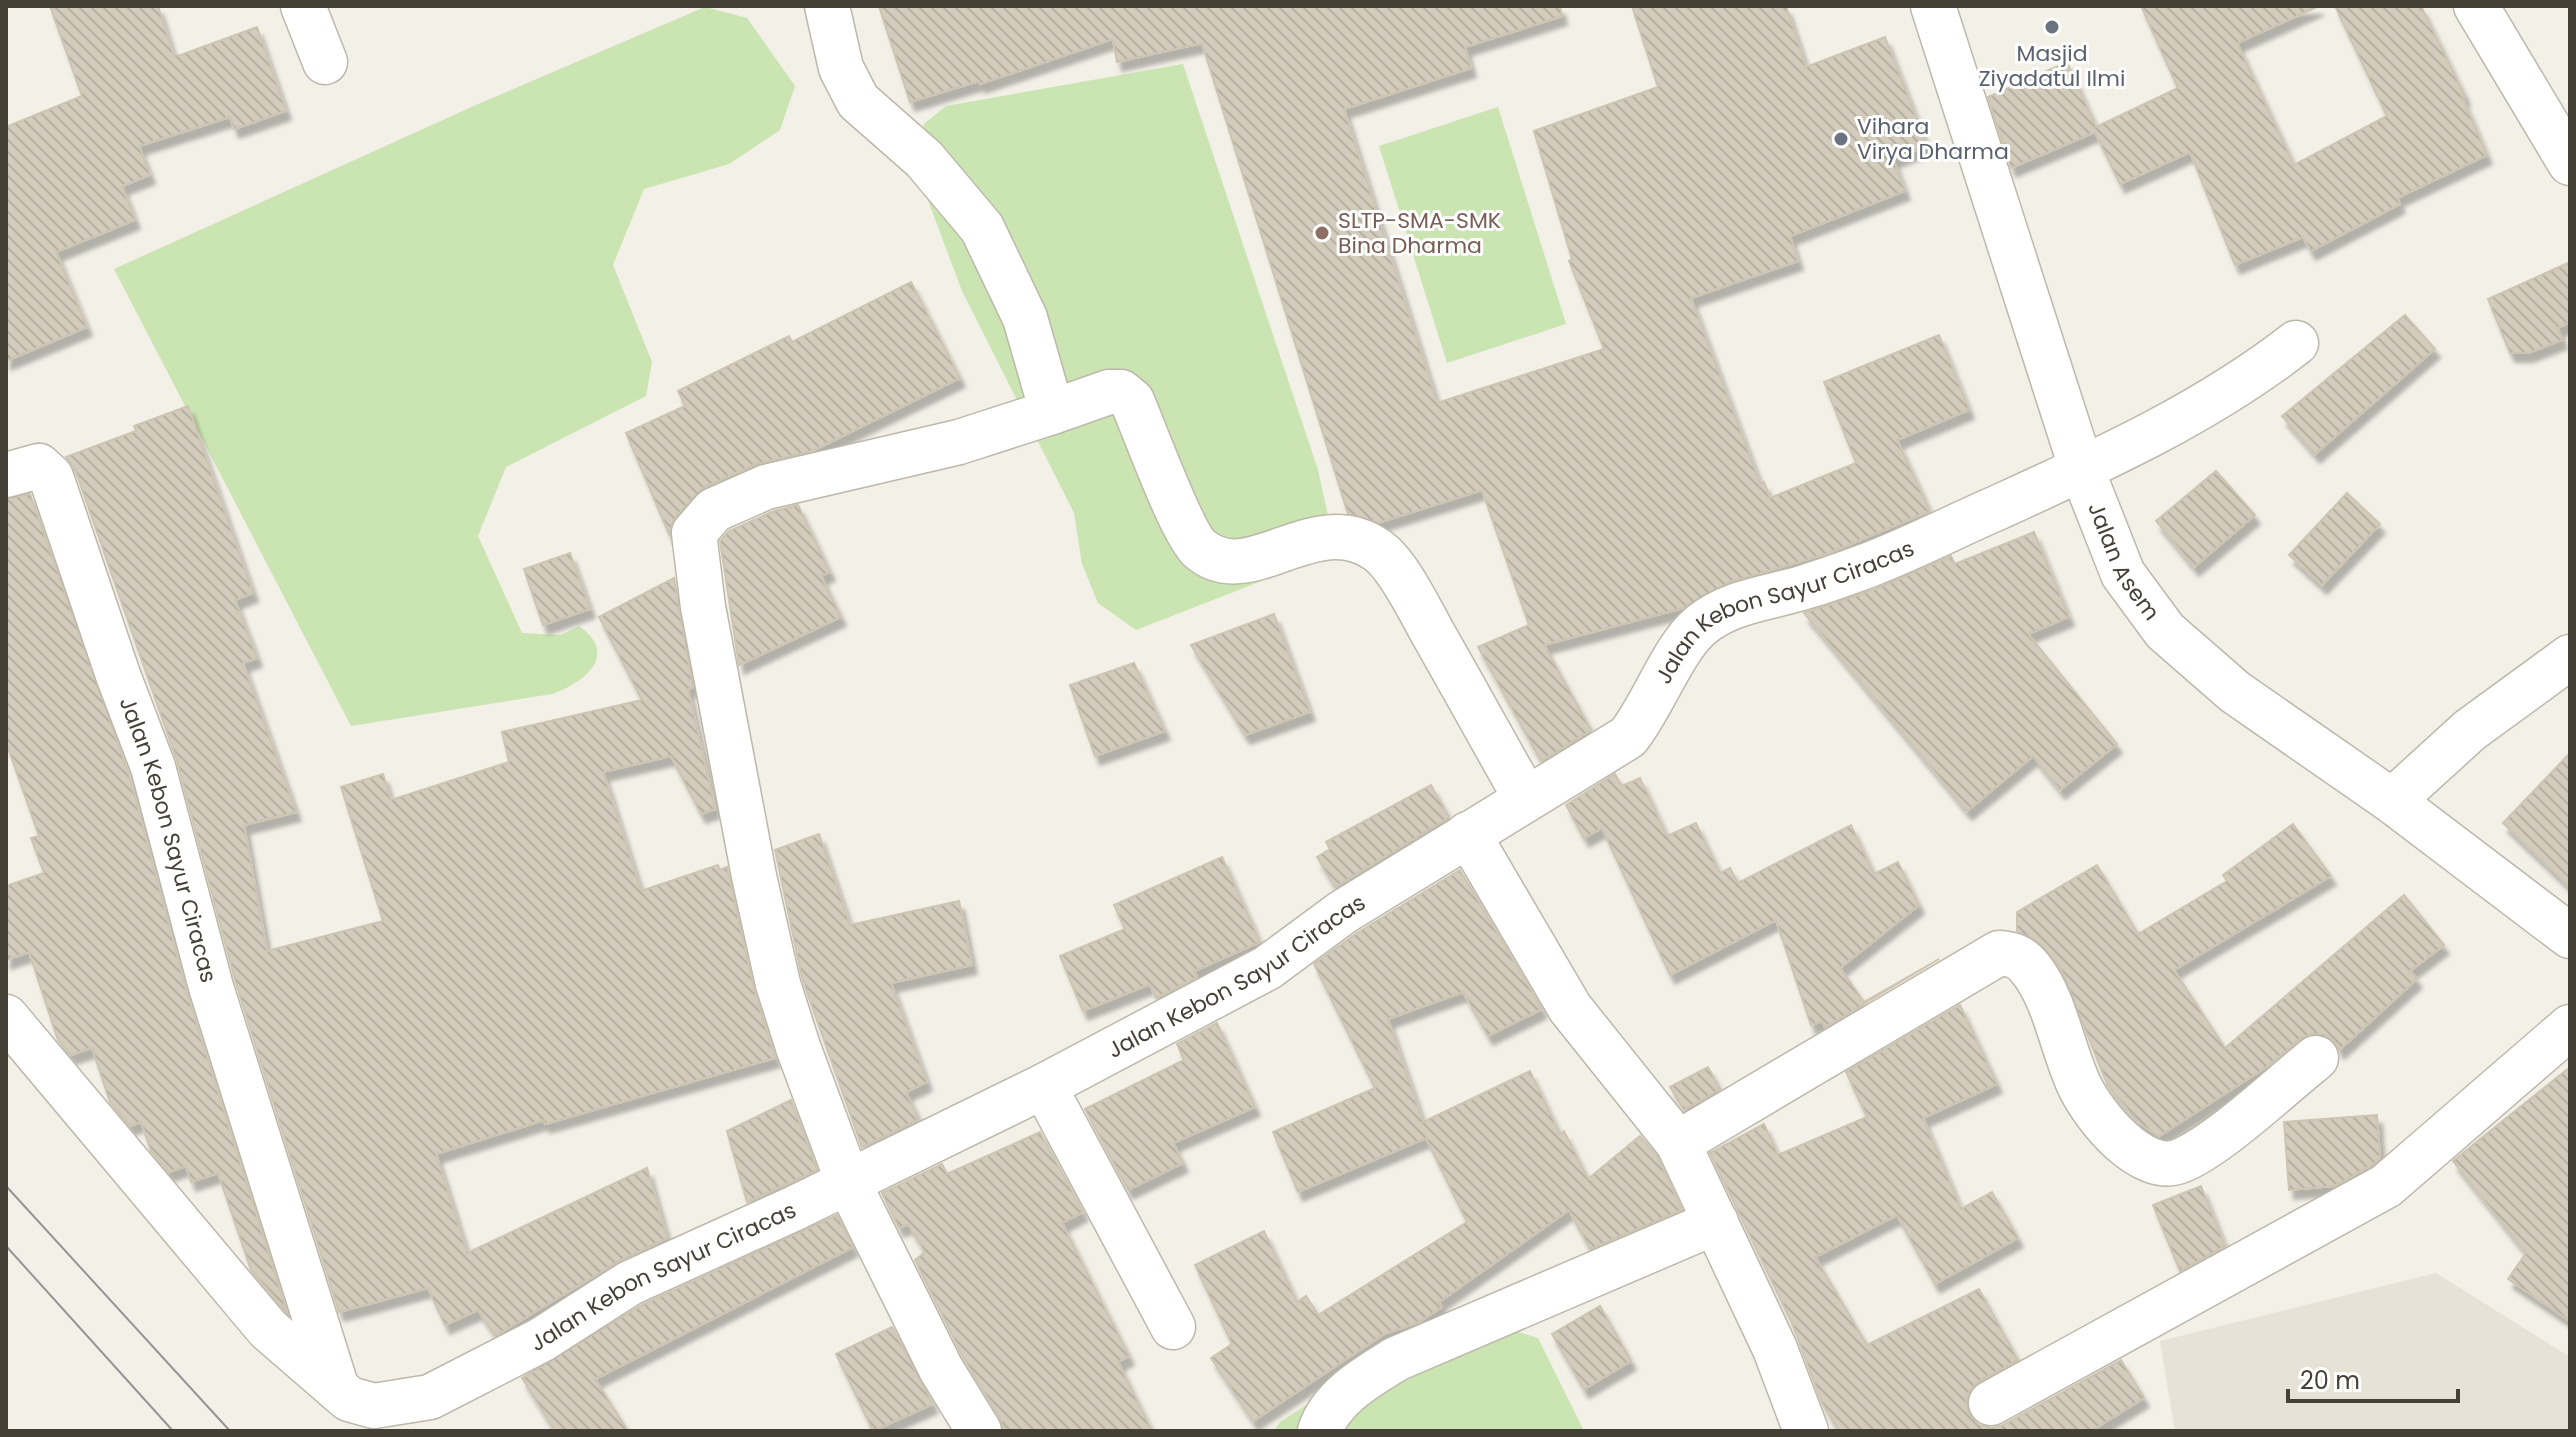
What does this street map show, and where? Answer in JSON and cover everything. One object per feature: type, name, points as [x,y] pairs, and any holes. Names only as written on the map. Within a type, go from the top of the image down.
[{"type":"street","points":[[303,6],[325,62]]},
{"type":"street","points":[[827,6],[841,68],[858,101],[924,159],[982,228],[1025,318],[1052,412]]},
{"type":"street","name":"Jalan Asem","points":[[1933,6],[2082,470],[2123,574],[2165,631],[2235,692],[2565,922]]},
{"type":"street","points":[[2476,6],[2570,163]]},
{"type":"street","name":"Jalan Kebon Sayur Ciracas","points":[[6,1017],[268,1329],[337,1391],[349,1399],[374,1406],[430,1397],[541,1340],[630,1283],[848,1182],[1044,1086],[1267,968],[1343,912],[1628,737],[1645,716],[1674,662],[1700,626],[1736,605],[1807,587],[1869,565],[2082,470],[2223,395],[2296,343]]},
{"type":"street","points":[[979,1431],[941,1369],[848,1182],[778,984],[754,876],[706,622],[694,533],[714,510],[766,487],[959,442],[1109,392],[1121,392],[1132,401],[1185,526],[1199,549],[1224,562],[1247,561],[1323,536],[1352,536],[1380,551],[1412,597],[1526,799]]},
{"type":"street","name":"Jalan Kebon Sayur Ciracas","points":[[6,475],[39,466],[51,477],[118,675],[153,767],[211,987],[337,1391]]},
{"type":"street","points":[[2392,801],[2470,730],[2570,657]]},
{"type":"street","points":[[1468,834],[1570,1008],[1678,1143],[1775,1349],[1806,1431]]},
{"type":"street","points":[[1678,1143],[1999,953],[2016,955],[2031,970],[2081,1089],[2126,1145],[2145,1160],[2160,1166],[2181,1161],[2222,1133],[2316,1058]]},
{"type":"street","points":[[1991,1403],[2386,1186],[2570,1027]]},
{"type":"street","points":[[1044,1086],[1173,1327]]},
{"type":"street","points":[[1320,1431],[1324,1416],[1357,1384],[1396,1359],[1716,1222]]},
{"type":"shaded area","points":[[2436,1273],[2570,1357],[2570,1431],[2175,1431],[2160,1341]]},
{"type":"green space","points":[[705,7],[747,18],[795,86],[780,130],[729,164],[644,189],[613,265],[652,362],[646,396],[506,467],[478,536],[522,633],[561,635],[579,626],[597,647],[593,667],[575,683],[552,694],[351,726],[114,269],[476,105]]},
{"type":"green space","points":[[1183,64],[1318,470],[1336,552],[1136,630],[1098,603],[1082,564],[1074,513],[962,291],[926,195],[913,147],[925,123],[946,106]]},
{"type":"green space","points":[[1498,107],[1566,324],[1447,363],[1379,146]]},
{"type":"green space","points":[[1508,1329],[1538,1338],[1584,1431],[1274,1431],[1280,1422],[1375,1361]]},
{"type":"building","points":[[50,6],[158,6],[173,54],[178,56],[257,27],[286,111],[234,129],[230,117],[139,146],[150,175],[122,186],[135,220],[56,252],[87,327],[6,361],[6,127],[82,96]]},
{"type":"building","points":[[879,6],[1560,6],[1562,16],[1465,47],[1471,68],[1344,109],[1437,403],[1604,349],[1569,261],[1572,259],[1534,131],[1658,87],[1632,6],[1786,6],[1806,67],[1885,37],[1927,146],[1893,159],[1905,191],[1790,236],[1798,261],[1691,298],[1760,483],[1764,482],[1770,498],[1856,463],[1824,382],[1939,335],[1969,410],[1897,440],[1930,511],[1829,553],[1730,582],[1683,608],[1544,645],[1591,730],[1541,761],[1478,647],[1529,625],[1482,490],[1378,523],[1348,514],[1202,43],[1117,62],[1113,39],[980,84],[979,81],[910,102]]},
{"type":"building","points":[[2141,6],[2319,6],[2237,43],[2294,165],[2387,116],[2335,6],[2421,6],[2465,96],[2462,97],[2487,155],[2397,198],[2400,204],[2311,251],[2303,237],[2235,265],[2190,152],[2120,184],[2095,132],[2011,168],[1988,97],[2067,62],[2096,127],[2178,88]]},
{"type":"building","points":[[2570,262],[2570,322],[2558,328],[2562,340],[2528,353],[2510,353],[2488,299]]},
{"type":"building","points":[[911,282],[960,378],[812,451],[756,464],[704,487],[675,517],[669,534],[626,433],[685,406],[678,391],[789,336],[792,342]]},
{"type":"building","points":[[2405,315],[2435,349],[2315,454],[2282,416]]},
{"type":"building","points":[[188,406],[253,593],[235,600],[257,658],[243,663],[296,812],[244,825],[267,951],[383,921],[341,787],[383,774],[391,800],[509,762],[502,732],[642,700],[599,617],[674,578],[693,687],[688,689],[715,809],[701,814],[671,756],[603,772],[641,891],[718,865],[720,870],[727,867],[754,990],[775,1058],[545,1124],[544,1120],[436,1154],[467,1253],[647,1168],[667,1238],[617,1262],[495,1336],[478,1310],[445,1325],[428,1288],[339,1312],[235,980],[177,761],[75,469],[66,457],[136,431],[134,426]]},
{"type":"building","points":[[2216,471],[2255,515],[2194,567],[2156,521]]},
{"type":"building","points":[[2347,493],[2380,524],[2322,585],[2289,555]]},
{"type":"building","points":[[30,494],[129,775],[187,994],[287,1312],[251,1270],[218,1173],[191,1182],[186,1166],[169,1172],[151,1151],[141,1122],[130,1126],[110,1102],[92,1048],[71,1055],[58,1040],[29,952],[6,960],[6,886],[44,873],[31,838],[39,836],[6,742],[6,499]]},
{"type":"building","points":[[798,505],[830,572],[821,576],[841,617],[739,665],[720,541],[729,531],[774,511]]},
{"type":"building","points":[[2034,532],[2069,617],[2028,634],[2117,744],[2060,790],[2033,756],[1967,811],[1804,613],[1875,589],[1951,556],[1955,564]]},
{"type":"building","points":[[570,553],[590,609],[543,625],[524,569]]},
{"type":"building","points":[[1274,614],[1310,712],[1245,735],[1191,645]]},
{"type":"building","points":[[1134,663],[1165,731],[1095,756],[1070,685]]},
{"type":"building","points":[[2570,753],[2570,887],[2503,823]]},
{"type":"building","points":[[1615,774],[1622,786],[1640,778],[1667,836],[1696,823],[1720,873],[1730,868],[1738,883],[1851,825],[1874,874],[1898,862],[1919,905],[1840,968],[1864,1002],[1939,959],[1825,1027],[1822,1021],[1811,1025],[1776,920],[1670,975],[1602,828],[1584,838],[1566,805]]},
{"type":"building","points":[[1431,785],[1449,817],[1335,887],[1317,857],[1330,849],[1326,842]]},
{"type":"building","points":[[2293,824],[2331,876],[2174,970],[2225,1048],[2404,895],[2444,945],[2410,971],[2417,979],[2339,1050],[2335,1042],[2324,1034],[2301,1038],[2268,1066],[2159,1136],[2138,1122],[2108,1086],[2061,969],[2040,943],[2017,931],[2017,912],[2097,865],[2138,934],[2227,881],[2223,875]]},
{"type":"building","points":[[819,834],[850,925],[959,901],[972,965],[891,983],[927,1082],[906,1092],[919,1119],[862,1147],[802,978],[775,850]]},
{"type":"building","points":[[1222,857],[1260,942],[1194,971],[1197,977],[1156,998],[1150,984],[1083,1011],[1060,956],[1125,929],[1114,905]]},
{"type":"building","points":[[1460,870],[1542,1009],[1488,1036],[1463,992],[1388,1019],[1423,1122],[1530,1071],[1560,1134],[1564,1131],[1588,1179],[1640,1136],[1657,1156],[1682,1210],[1590,1249],[1569,1210],[1439,1302],[1442,1307],[1419,1322],[1384,1334],[1253,1421],[1211,1358],[1232,1344],[1195,1265],[1264,1231],[1297,1302],[1306,1296],[1318,1315],[1467,1222],[1426,1138],[1298,1192],[1273,1132],[1375,1088],[1314,964],[1357,933]]},
{"type":"building","points":[[1960,1005],[1997,1084],[1923,1118],[1961,1209],[1992,1192],[2018,1238],[1935,1284],[1897,1215],[1815,1257],[1867,1345],[1979,1289],[2018,1360],[1979,1381],[1969,1391],[1966,1402],[1969,1414],[1979,1425],[1991,1428],[2003,1425],[2121,1360],[2144,1398],[2091,1431],[1839,1431],[1822,1403],[1792,1323],[1710,1153],[1764,1124],[1778,1155],[1867,1117],[1846,1072]]},
{"type":"building","points":[[1217,1023],[1255,1107],[1173,1143],[1183,1163],[1128,1190],[1085,1109],[1184,1060],[1177,1044]]},
{"type":"building","points":[[1708,1067],[1720,1089],[1684,1110],[1670,1087]]},
{"type":"building","points":[[2570,1067],[2570,1321],[2508,1279],[2526,1253],[2453,1161]]},
{"type":"building","points":[[791,1100],[817,1170],[747,1202],[727,1131]]},
{"type":"building","points":[[2377,1115],[2380,1158],[2372,1165],[2334,1186],[2289,1190],[2284,1122]]},
{"type":"building","points":[[1040,1132],[1083,1212],[1062,1223],[1129,1356],[1118,1362],[1152,1431],[1004,1431],[1000,1418],[963,1357],[915,1260],[925,1252],[908,1224],[899,1228],[882,1193],[942,1164],[947,1174]]},
{"type":"building","points":[[2201,1186],[2225,1246],[2180,1271],[2153,1205]]},
{"type":"building","points":[[837,1215],[853,1247],[595,1379],[628,1431],[555,1431],[522,1378],[642,1305]]},
{"type":"building","points":[[1600,1306],[1631,1361],[1584,1389],[1552,1334]]},
{"type":"building","points":[[892,1327],[933,1404],[873,1431],[836,1354]]},
{"type":"tram line","points":[[6,1186],[230,1431]]},
{"type":"tram line","points":[[6,1246],[173,1431]]},
{"type":"place","name":"Masjid Ziyadatul Ilmi","points":[[2052,27]]},
{"type":"place","name":"Vihara Virya Dharma","points":[[1841,139]]},
{"type":"place","name":"SLTP-SMA-SMK Bina Dharma","points":[[1322,233]]}]
